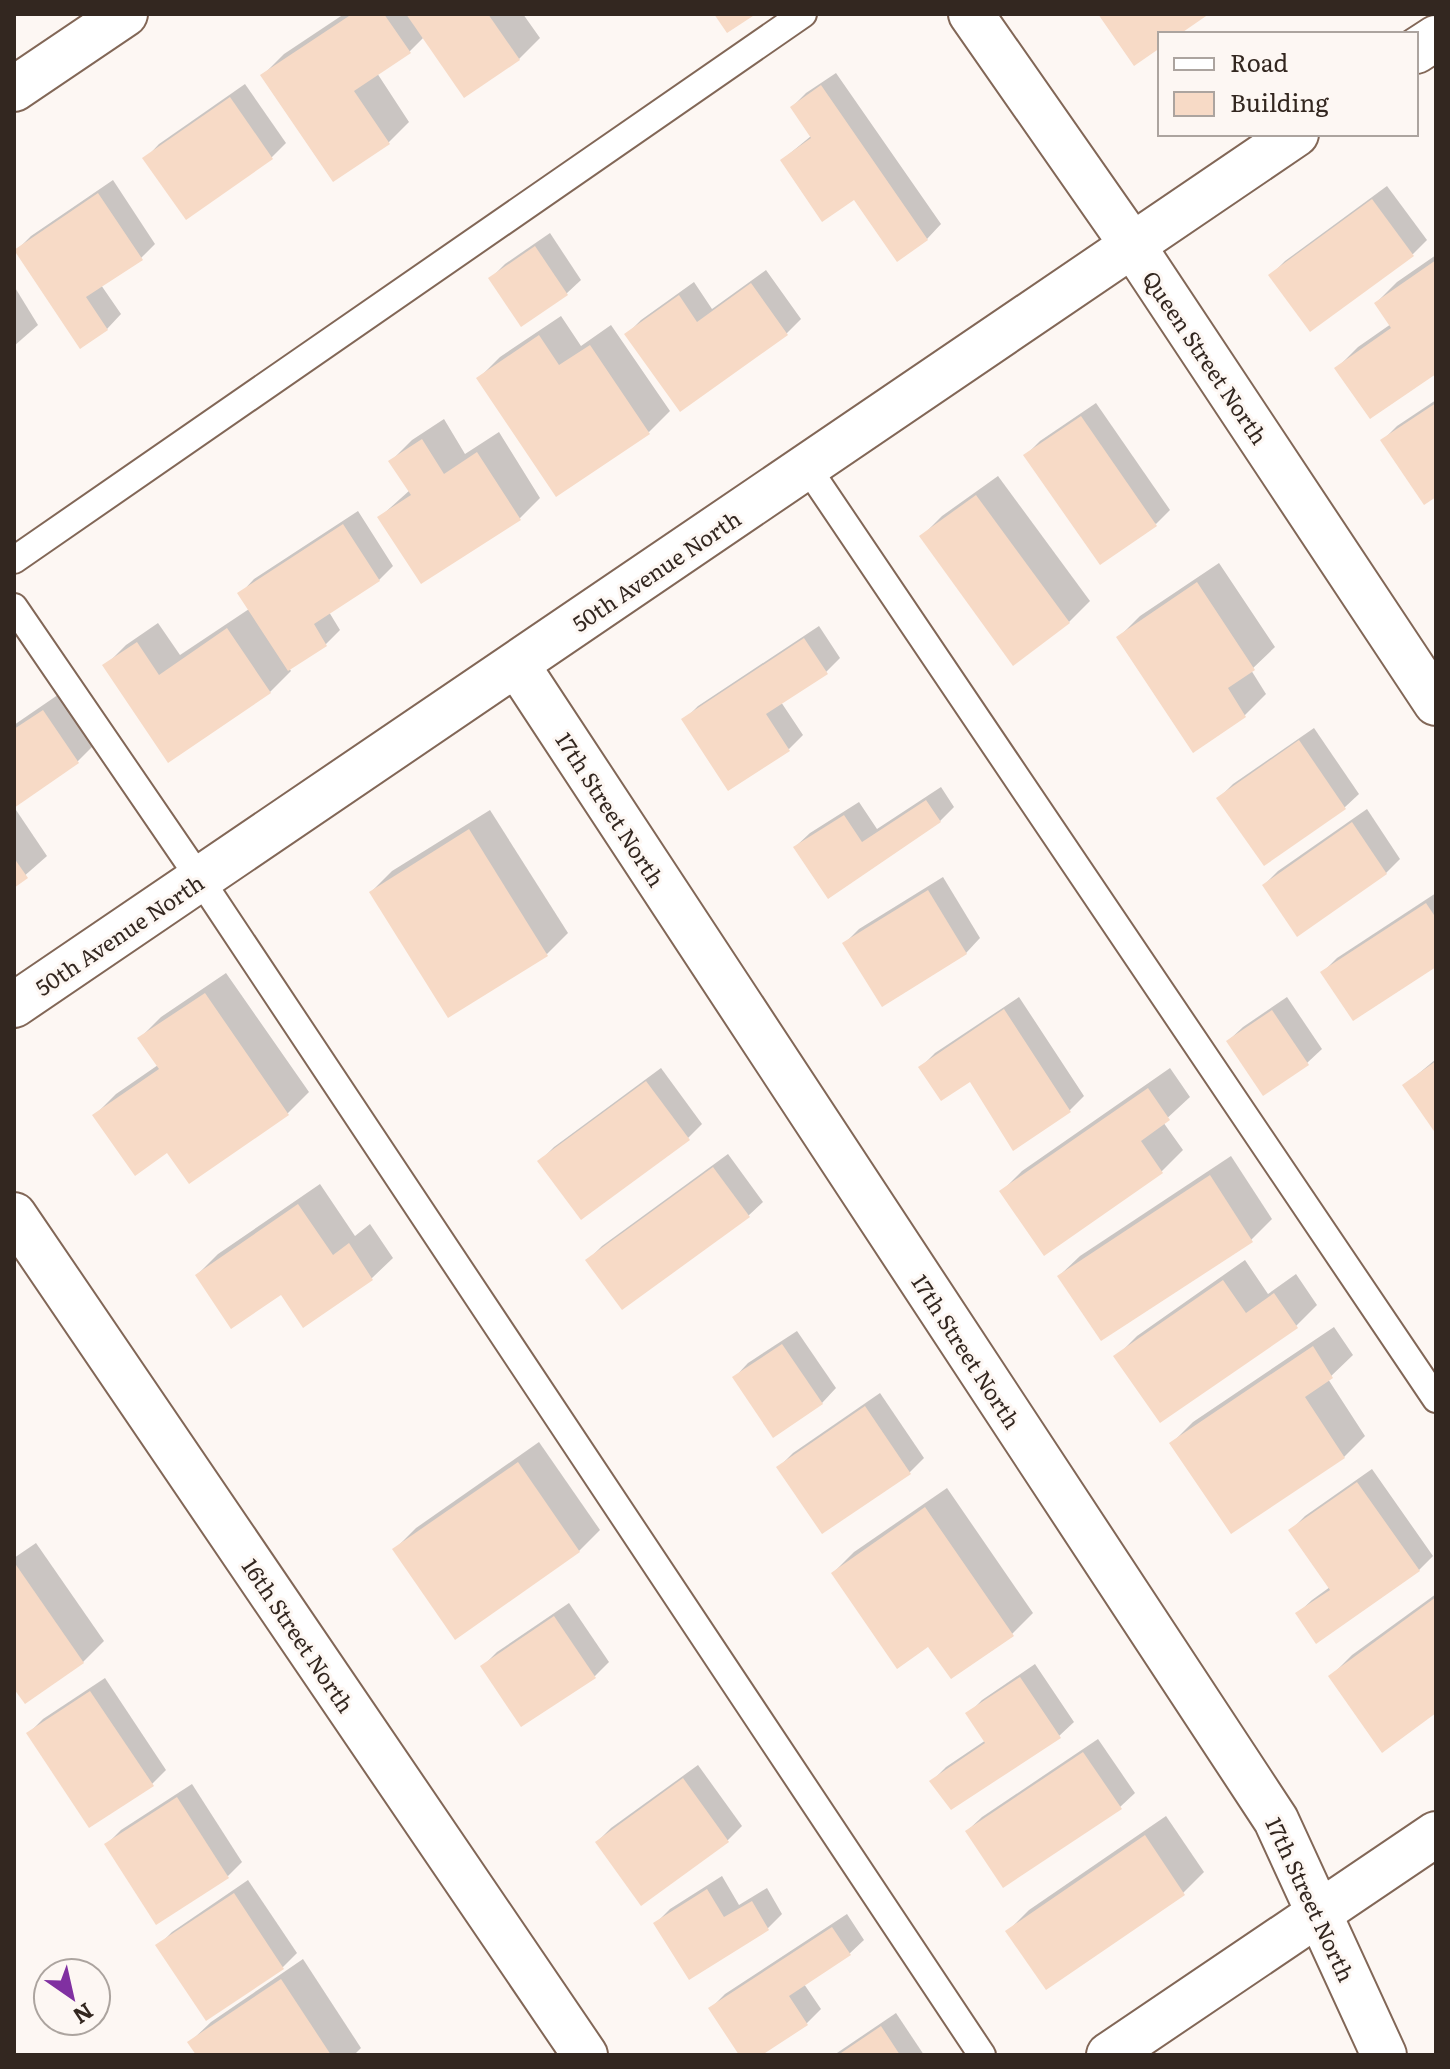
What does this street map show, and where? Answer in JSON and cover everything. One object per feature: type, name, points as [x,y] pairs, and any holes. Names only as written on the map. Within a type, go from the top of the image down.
[{"type":"street","points":[[14,89],[125,14]]},
{"type":"street","name":"Queen Street North","points":[[971,14],[1133,246],[1436,703]]},
{"type":"street","name":"50th Avenue North","points":[[14,1005],[1293,136]]},
{"type":"street","name":"17th Street North","points":[[517,665],[1276,1820],[1384,2055]]},
{"type":"street","name":"16th Street North","points":[[14,1215],[585,2055]]},
{"type":"street","points":[[1109,2055],[1436,1834]]},
{"type":"lane","points":[[14,560],[803,14]]},
{"type":"lane","points":[[807,467],[1436,1399]]},
{"type":"lane","points":[[14,607],[200,879],[982,2055]]},
{"type":"building","points":[[352,14],[384,14],[411,53],[354,91],[390,144],[333,182],[260,75]]},
{"type":"building","points":[[406,14],[488,14],[520,60],[464,98]]},
{"type":"building","points":[[714,14],[756,14],[727,33]]},
{"type":"building","points":[[1098,14],[1209,14],[1183,32],[1158,32],[1158,49],[1134,66]]},
{"type":"building","points":[[821,85],[928,240],[897,262],[854,200],[822,222],[780,160],[811,138],[790,107]]},
{"type":"building","points":[[230,97],[273,159],[186,220],[142,158]]},
{"type":"building","points":[[98,193],[143,260],[86,297],[108,330],[80,349],[14,250]]},
{"type":"building","points":[[1372,199],[1414,256],[1310,332],[1268,275]]},
{"type":"building","points":[[535,246],[568,295],[521,327],[488,278]]},
{"type":"building","points":[[1436,260],[1436,374],[1370,419],[1334,368],[1391,328],[1374,303]]},
{"type":"building","points":[[751,283],[788,335],[680,412],[624,334],[679,295],[697,322]]},
{"type":"building","points":[[539,335],[559,365],[590,345],[650,434],[556,497],[476,378]]},
{"type":"building","points":[[1436,403],[1436,497],[1424,505],[1380,440]]},
{"type":"building","points":[[1081,416],[1157,526],[1100,565],[1023,455]]},
{"type":"building","points":[[422,439],[444,474],[477,452],[521,520],[421,584],[377,517],[411,495],[388,461]]},
{"type":"building","points":[[976,495],[1070,623],[1013,666],[919,536]]},
{"type":"building","points":[[343,524],[380,581],[314,624],[327,646],[288,671],[237,593]]},
{"type":"building","points":[[1197,582],[1255,670],[1228,688],[1246,717],[1193,753],[1116,637]]},
{"type":"building","points":[[227,628],[271,693],[168,763],[102,665],[137,642],[159,675]]},
{"type":"building","points":[[804,638],[828,674],[766,714],[790,751],[728,791],[681,719]]},
{"type":"building","points":[[43,710],[79,763],[14,808],[14,729]]},
{"type":"building","points":[[1299,740],[1346,809],[1264,866],[1216,798]]},
{"type":"building","points":[[926,800],[941,822],[828,899],[793,847],[844,815],[862,842]]},
{"type":"building","points":[[1352,822],[1387,874],[1297,937],[1262,885]]},
{"type":"building","points":[[469,829],[548,956],[448,1018],[369,892]]},
{"type":"building","points":[[14,858],[28,878],[14,888]]},
{"type":"building","points":[[928,890],[967,954],[882,1007],[842,943]]},
{"type":"building","points":[[1426,903],[1436,918],[1436,967],[1353,1021],[1320,972]]},
{"type":"building","points":[[205,993],[289,1115],[189,1184],[167,1153],[135,1176],[92,1115],[159,1069],[137,1038]]},
{"type":"building","points":[[1004,1009],[1071,1112],[1013,1151],[970,1082],[941,1101],[918,1067]]},
{"type":"building","points":[[1272,1010],[1309,1065],[1263,1096],[1226,1041]]},
{"type":"building","points":[[1436,1061],[1436,1134],[1402,1085]]},
{"type":"building","points":[[646,1081],[690,1140],[581,1220],[537,1161]]},
{"type":"building","points":[[1148,1088],[1170,1120],[1141,1141],[1163,1173],[1044,1256],[999,1191]]},
{"type":"building","points":[[713,1167],[750,1217],[622,1310],[585,1260]]},
{"type":"building","points":[[1210,1175],[1253,1242],[1101,1341],[1057,1276]]},
{"type":"building","points":[[298,1204],[333,1255],[349,1243],[373,1280],[303,1328],[281,1295],[231,1329],[195,1275]]},
{"type":"building","points":[[1223,1280],[1246,1313],[1274,1293],[1298,1328],[1160,1423],[1113,1356]]},
{"type":"building","points":[[782,1344],[823,1404],[773,1438],[732,1377]]},
{"type":"building","points":[[1313,1346],[1333,1378],[1305,1397],[1345,1458],[1231,1534],[1169,1443]]},
{"type":"building","points":[[865,1406],[911,1474],[822,1534],[776,1467]]},
{"type":"building","points":[[518,1462],[580,1552],[455,1640],[392,1549]]},
{"type":"building","points":[[1357,1482],[1420,1571],[1316,1644],[1295,1613],[1330,1590],[1288,1530]]},
{"type":"building","points":[[925,1507],[1014,1636],[951,1679],[928,1647],[897,1669],[831,1573]]},
{"type":"building","points":[[14,1562],[84,1663],[25,1704],[14,1689]]},
{"type":"building","points":[[1436,1597],[1436,1713],[1382,1753],[1328,1676]]},
{"type":"building","points":[[554,1616],[596,1678],[521,1727],[480,1666]]},
{"type":"building","points":[[1020,1677],[1061,1738],[951,1810],[929,1781],[985,1743],[965,1713]]},
{"type":"building","points":[[90,1691],[154,1786],[89,1828],[26,1733]]},
{"type":"building","points":[[1083,1752],[1122,1809],[1003,1888],[965,1831]]},
{"type":"building","points":[[683,1778],[729,1842],[641,1906],[595,1842]]},
{"type":"building","points":[[177,1797],[229,1878],[156,1925],[104,1844]]},
{"type":"building","points":[[1145,1835],[1185,1895],[1046,1990],[1005,1931]]},
{"type":"building","points":[[707,1889],[724,1917],[752,1901],[769,1930],[689,1980],[653,1923]]},
{"type":"building","points":[[234,1893],[284,1969],[206,2021],[155,1945]]},
{"type":"building","points":[[832,1927],[851,1955],[789,1996],[808,2025],[762,2055],[739,2055],[708,2008]]},
{"type":"building","points":[[281,1979],[331,2055],[196,2055],[187,2042]]},
{"type":"building","points":[[881,2026],[900,2055],[838,2055]]}]
